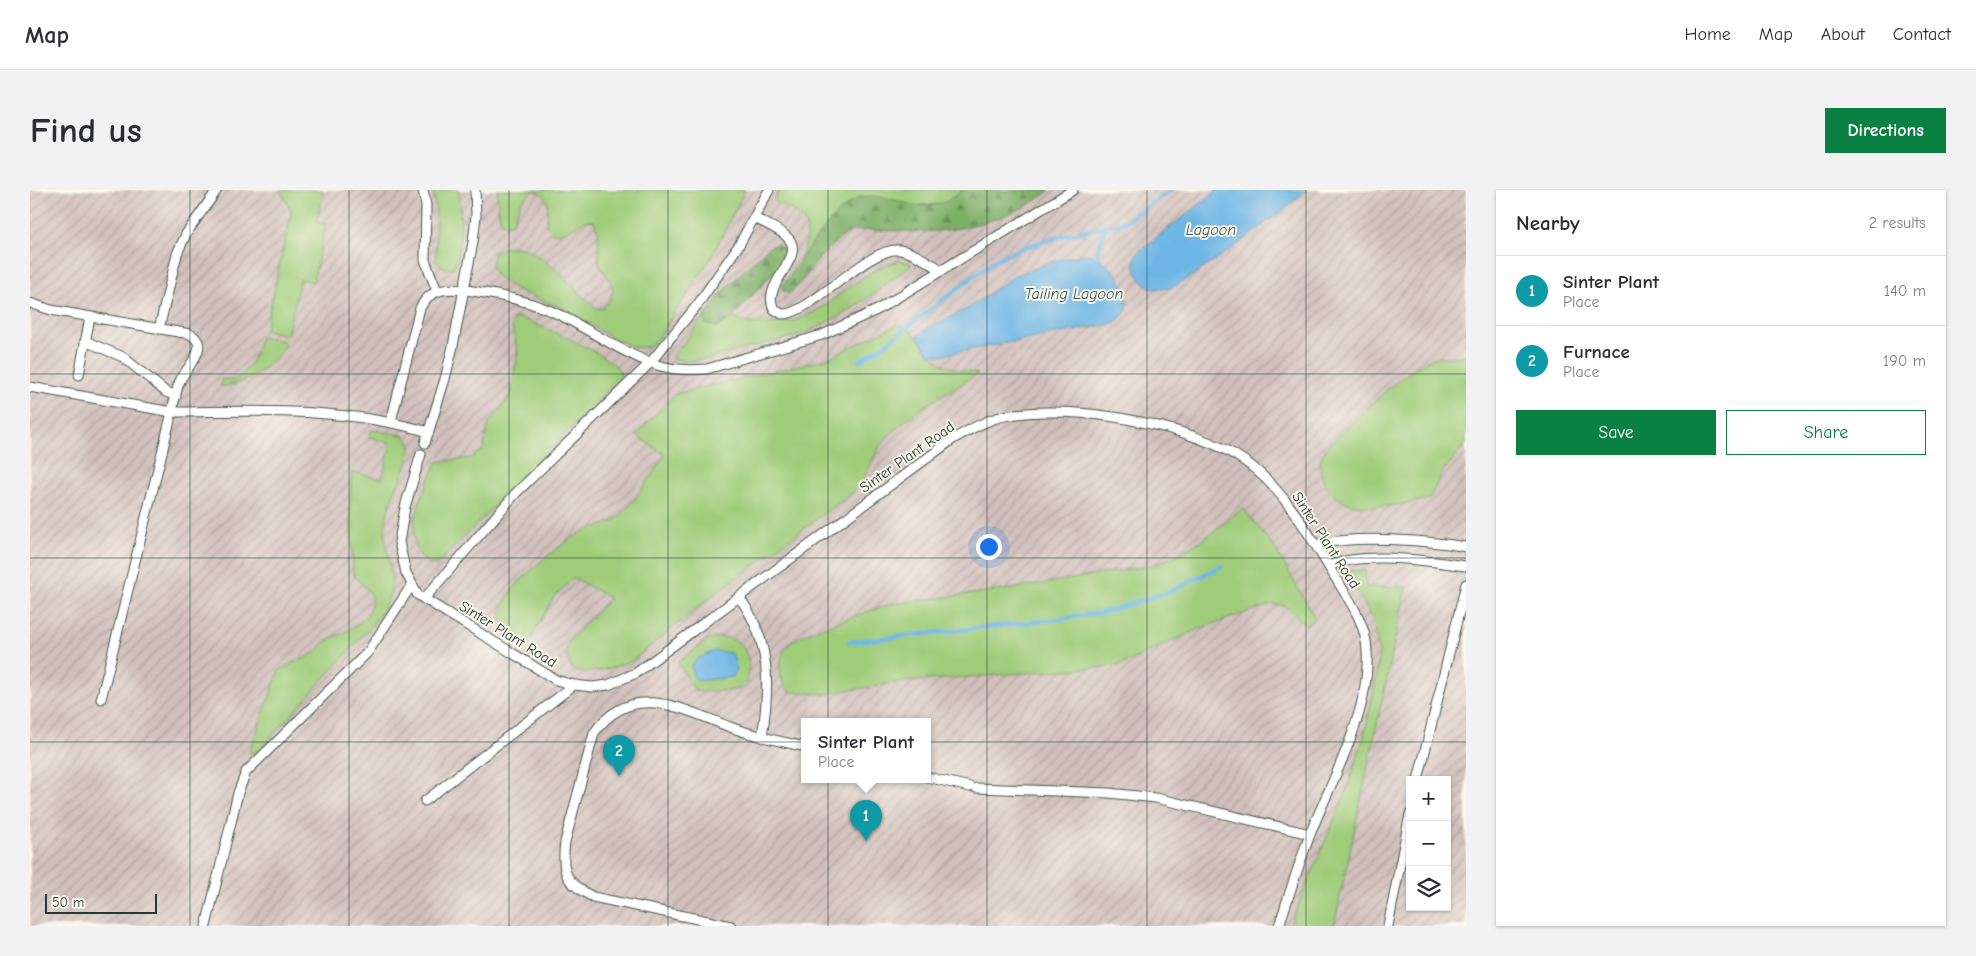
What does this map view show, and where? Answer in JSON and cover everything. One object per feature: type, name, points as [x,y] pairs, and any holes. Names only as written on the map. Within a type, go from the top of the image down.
[{"type":"lane","points":[[159,328],[176,254],[186,234],[217,190]]},
{"type":"lane","points":[[422,190],[426,205],[425,260],[437,291]]},
{"type":"lane","points":[[425,443],[445,379],[463,290],[474,233],[475,190]]},
{"type":"lane","points":[[424,599],[516,493],[650,363],[711,286],[754,218],[769,190]]},
{"type":"lane","points":[[391,421],[420,308],[427,297],[437,291],[463,290],[508,296],[562,316],[650,363],[670,369],[707,369],[799,343],[822,335],[877,310],[1073,190]]},
{"type":"lane","points":[[754,218],[787,236],[792,244],[791,257],[771,297],[774,309],[782,314],[796,310],[868,261],[890,250],[900,250],[912,254],[942,270]]},
{"type":"lane","points":[[30,304],[90,317],[190,334],[195,336],[199,345],[198,353],[183,374],[176,396],[101,699]]},
{"type":"lane","points":[[79,375],[90,317]]},
{"type":"lane","points":[[85,341],[123,357],[166,392],[176,396]]},
{"type":"lane","points":[[30,387],[172,412],[330,413],[391,421],[429,432]]},
{"type":"lane","name":"Sinter Plant Road","points":[[411,586],[424,599],[469,624],[556,680],[574,686],[592,687],[608,685],[636,673],[953,439],[994,419],[1030,412],[1066,412],[1118,418],[1180,432],[1209,442],[1246,462],[1279,492],[1316,545],[1360,619],[1368,649],[1368,670],[1355,723],[1310,834],[1279,926]]},
{"type":"lane","points":[[206,926],[238,792],[246,772],[368,652],[411,586],[402,562],[400,530],[421,454]]},
{"type":"lane","points":[[1316,545],[1359,540],[1434,542],[1466,547]]},
{"type":"lane","points":[[1329,566],[1342,561],[1408,559],[1466,566]]},
{"type":"lane","points":[[1419,776],[1466,584]]},
{"type":"lane","points":[[739,597],[752,615],[760,631],[764,649],[766,694],[762,736]]},
{"type":"lane","points":[[425,801],[574,686]]},
{"type":"lane","points":[[731,926],[592,897],[579,890],[565,874],[562,860],[565,842],[594,733],[609,716],[633,705],[659,703],[685,709],[762,736],[801,746]]},
{"type":"lane","points":[[931,778],[973,787],[1108,793],[1156,798],[1310,834]]},
{"type":"lane","points":[[1388,926],[1409,821]]},
{"type":"shaded area","points":[[30,190],[1466,190],[1466,926],[30,926]]},
{"type":"green space","points":[[279,190],[323,190],[317,222],[326,224],[313,282],[300,279],[287,335],[265,330],[291,213],[289,205]]},
{"type":"green space","points":[[433,190],[459,190],[460,243],[456,263],[452,268],[445,268],[436,262],[436,213]]},
{"type":"green space","points":[[497,190],[745,190],[711,258],[656,341],[649,346],[641,348],[617,340],[570,312],[524,293],[506,284],[499,278],[492,267],[494,253],[507,247],[521,248],[536,254],[550,264],[596,308],[602,309],[611,299],[613,290],[611,282],[599,265],[598,231],[594,221],[588,220],[565,232],[553,233],[546,225],[548,209],[546,199],[539,192],[533,191],[521,202],[512,224],[503,224],[499,215]]},
{"type":"green space","points":[[779,190],[963,190],[949,201],[938,204],[919,205],[832,220],[800,260],[807,238],[805,223],[794,212],[774,201]]},
{"type":"green space","points":[[963,190],[1050,190],[1012,213],[965,227],[926,231],[852,231],[828,249],[794,289],[789,293],[783,291],[783,285],[808,249],[828,223],[850,203],[861,197],[874,196],[922,206],[935,205],[948,200]]},
{"type":"green space","points":[[777,244],[783,249],[780,263],[774,272],[733,317],[718,327],[705,324],[712,306],[720,295],[769,247]]},
{"type":"green space","points":[[899,261],[912,264],[850,310],[809,331],[779,341],[700,360],[686,361],[672,357],[708,312],[704,319],[718,327],[733,317],[750,323],[779,323],[796,320],[823,307],[872,272],[885,265]]},
{"type":"green space","points":[[514,318],[520,318],[592,350],[616,367],[621,374],[618,380],[437,565],[428,564],[419,553],[415,541],[416,514],[437,462],[471,458],[483,450],[489,423],[511,393],[518,352],[512,326]]},
{"type":"green space","points":[[897,325],[910,330],[941,363],[954,369],[978,374],[925,406],[900,425],[879,448],[863,481],[855,491],[720,590],[633,660],[612,668],[596,671],[574,671],[569,663],[566,652],[568,644],[610,598],[574,578],[554,597],[530,640],[514,632],[504,624],[501,610],[507,598],[530,571],[572,538],[582,532],[616,519],[638,495],[665,455],[636,435],[675,394],[826,359]]},
{"type":"green space","points":[[260,337],[286,342],[276,358],[259,372],[239,382],[221,386],[222,379],[235,380],[245,371],[257,350]]},
{"type":"green space","points":[[1466,354],[1466,444],[1443,471],[1429,499],[1370,507],[1355,505],[1342,500],[1331,492],[1323,479],[1320,469],[1320,460],[1330,444],[1377,399],[1414,368],[1433,358],[1457,357]]},
{"type":"green space","points":[[371,430],[402,435],[407,438],[411,445],[404,472],[392,497],[387,515],[385,533],[392,582],[390,594],[383,609],[370,628],[261,748],[254,753],[249,753],[279,670],[313,654],[328,640],[350,629],[368,613],[371,605],[370,594],[353,573],[350,506],[352,472],[382,479],[391,443],[369,437]]},
{"type":"green space","points":[[1243,508],[1275,548],[1315,618],[1306,625],[1286,606],[1272,604],[1201,628],[1118,666],[901,682],[823,694],[790,692],[781,677],[780,664],[784,652],[796,639],[815,630],[890,604],[1011,589],[1154,565],[1179,554],[1212,533]]},
{"type":"green space","points":[[1365,570],[1366,587],[1406,587],[1334,926],[1289,926],[1346,792],[1364,736],[1377,674],[1379,654],[1374,622],[1346,571]]},
{"type":"green space","points":[[719,637],[735,641],[745,650],[749,664],[748,681],[740,689],[735,690],[695,691],[678,662],[708,640]]},
{"type":"water","name":"Lagoon","points":[[1218,190],[1307,190],[1241,242],[1181,283],[1169,288],[1160,289],[1145,283],[1137,274],[1135,268],[1138,252]]},
{"type":"water","name":"Tailing Lagoon","points":[[1085,254],[1094,256],[1110,267],[1125,291],[1127,310],[1118,320],[1110,324],[941,355],[930,354],[917,337],[924,330],[967,309],[1016,275],[1056,260]]},
{"type":"water","points":[[715,651],[731,653],[735,665],[733,677],[698,681],[694,678],[691,666],[698,658]]},
{"type":"waterway","points":[[859,361],[882,347],[992,262],[1017,250],[1053,238],[1125,222],[1171,190]]},
{"type":"waterway","points":[[1097,256],[1105,227]]},
{"type":"waterway","points":[[849,642],[1052,620],[1105,612],[1169,592],[1222,566]]},
{"type":"place","name":"Furnace","points":[[619,776]]},
{"type":"place","name":"Sinter Plant","points":[[866,841]]}]
